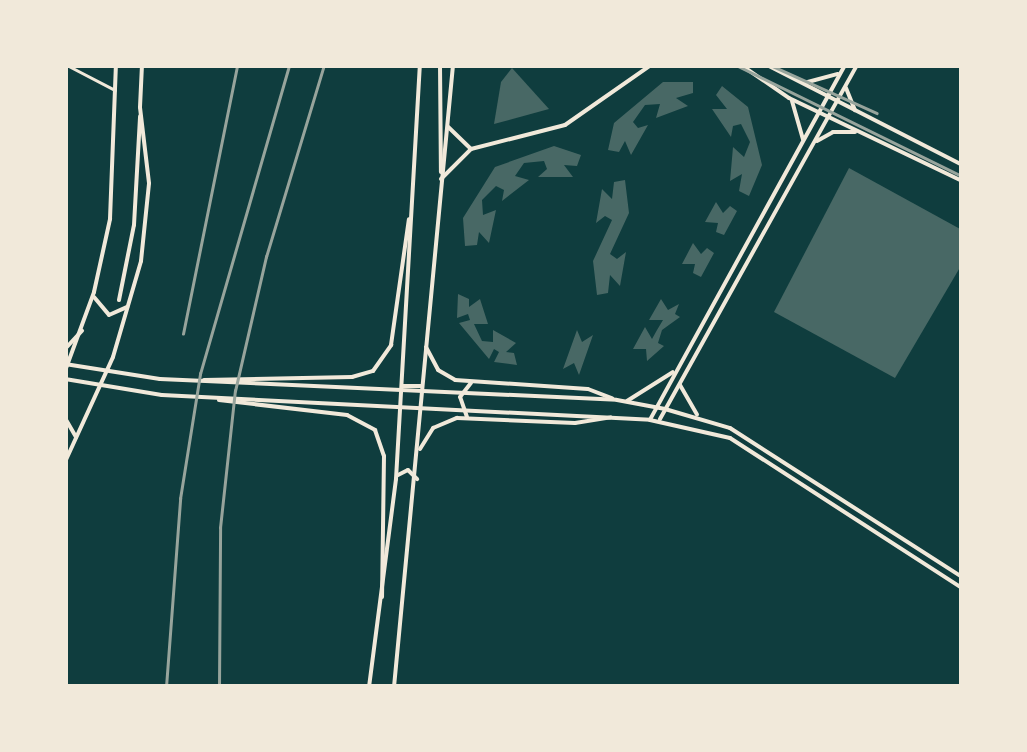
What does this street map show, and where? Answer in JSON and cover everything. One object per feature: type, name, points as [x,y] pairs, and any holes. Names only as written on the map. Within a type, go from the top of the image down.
[{"type":"main road","points":[[116,65],[110,219],[94,292],[66,367],[194,381],[616,400],[666,408],[701,417],[760,446],[962,577]]},
{"type":"main road","points":[[119,300],[134,225],[142,65]]},
{"type":"main road","points":[[369,687],[384,607],[396,479],[420,65]]},
{"type":"main road","points":[[440,65],[441,172]]},
{"type":"main road","points":[[394,687],[417,478],[453,65]]},
{"type":"main road","points":[[440,183],[471,149],[565,125],[651,65]]},
{"type":"main road","points":[[741,65],[789,98],[962,181]]},
{"type":"main road","points":[[767,65],[962,165]]},
{"type":"main road","points":[[650,420],[845,65]]},
{"type":"main road","points":[[660,421],[857,65]]},
{"type":"main road","points":[[798,82],[842,71]]},
{"type":"main road","points":[[847,83],[848,101],[863,116]]},
{"type":"main road","points":[[789,98],[800,112],[802,142]]},
{"type":"main road","points":[[65,462],[100,387],[131,302],[149,183],[140,108]]},
{"type":"main road","points":[[447,124],[471,149]]},
{"type":"main road","points":[[811,148],[834,132],[861,132]]},
{"type":"main road","points":[[786,171],[795,176]]},
{"type":"main road","points":[[194,381],[367,375],[388,353],[412,208]]},
{"type":"main road","points":[[94,292],[97,308],[110,315],[131,302]]},
{"type":"main road","points":[[65,349],[82,331]]},
{"type":"main road","points":[[426,347],[443,374],[470,383],[588,389],[616,400]]},
{"type":"main road","points":[[626,401],[673,372]]},
{"type":"main road","points":[[65,380],[115,390],[205,397],[474,408],[660,421],[730,438],[962,588]]},
{"type":"main road","points":[[680,381],[687,406],[701,417]]},
{"type":"main road","points":[[468,418],[460,396],[470,383]]},
{"type":"main road","points":[[402,386],[423,386]]},
{"type":"main road","points":[[205,397],[362,420],[383,446],[384,607]]},
{"type":"main road","points":[[418,453],[438,424],[468,418],[576,422],[619,416]]},
{"type":"main road","points":[[65,418],[74,426],[75,442]]},
{"type":"main road","points":[[396,479],[404,470],[417,478]]},
{"type":"street","points":[[67,65],[116,90]]},
{"type":"building","points":[[512,68],[549,109],[494,124],[501,82]]},
{"type":"building","points":[[663,82],[693,82],[693,93],[676,98],[688,106],[656,118],[660,104],[645,105],[633,122],[638,128],[648,125],[631,155],[625,141],[619,152],[608,150],[614,123]]},
{"type":"building","points":[[722,86],[748,107],[762,165],[749,196],[739,191],[742,174],[730,181],[733,147],[744,157],[750,142],[741,124],[733,126],[731,137],[712,109],[727,109],[716,95]]},
{"type":"building","points":[[554,146],[581,155],[577,166],[564,165],[573,177],[538,177],[547,169],[544,161],[524,163],[515,176],[529,180],[502,201],[504,190],[496,186],[482,200],[483,215],[496,210],[489,243],[479,232],[477,245],[465,246],[463,218],[495,167]]},
{"type":"building","points":[[849,168],[962,230],[962,264],[895,378],[774,312]]},
{"type":"building","points":[[625,180],[629,213],[610,254],[617,259],[626,252],[620,286],[610,275],[608,293],[597,295],[593,261],[612,220],[605,216],[596,223],[602,189],[612,199],[614,182]]},
{"type":"building","points":[[716,202],[723,213],[730,206],[737,211],[724,235],[716,232],[718,223],[705,222]]},
{"type":"building","points":[[693,243],[701,254],[707,248],[714,253],[701,277],[693,273],[695,264],[682,264]]},
{"type":"building","points":[[458,294],[469,299],[469,307],[480,299],[488,324],[474,324],[482,341],[493,342],[493,330],[516,343],[506,352],[514,353],[517,365],[494,362],[499,352],[494,349],[489,359],[459,323],[470,320],[468,314],[457,318]]},
{"type":"building","points":[[661,299],[668,310],[679,304],[675,314],[680,317],[662,330],[658,343],[664,346],[647,361],[646,349],[633,349],[645,327],[652,339],[663,320],[649,320]]},
{"type":"building","points":[[577,330],[582,342],[593,335],[579,375],[574,363],[563,369]]},
{"type":"railway","points":[[183,334],[237,65]]},
{"type":"railway","points":[[166,687],[180,499],[200,374],[289,65]]},
{"type":"railway","points":[[219,687],[220,528],[235,391],[266,257],[324,65]]},
{"type":"railway","points":[[736,65],[962,176]]},
{"type":"railway","points":[[770,65],[877,113]]}]
